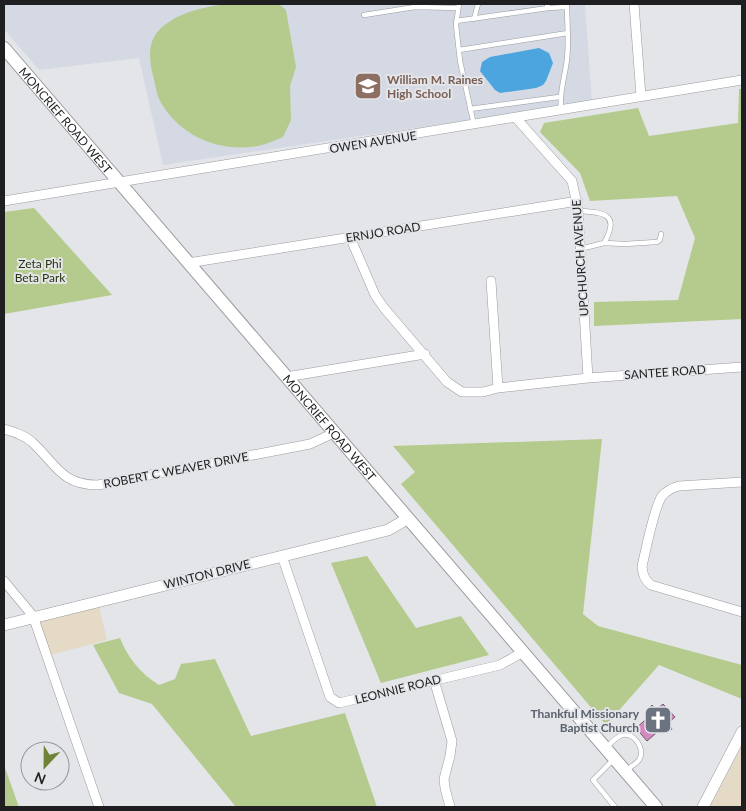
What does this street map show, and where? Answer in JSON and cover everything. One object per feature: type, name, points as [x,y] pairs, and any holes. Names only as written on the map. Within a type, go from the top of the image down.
[{"type":"main road","name":"MONCRIEF ROAD WEST","points":[[4,48],[656,807]]},
{"type":"street","points":[[634,4],[641,96]]},
{"type":"street","name":"OWEN AVENUE","points":[[4,201],[742,80]]},
{"type":"street","name":"UPCHURCH AVENUE","points":[[516,118],[572,181],[578,202],[588,378]]},
{"type":"street","name":"ERNJO ROAD","points":[[188,263],[578,202]]},
{"type":"street","points":[[350,238],[375,295],[384,308],[447,382],[462,392],[483,392],[498,388],[588,378]]},
{"type":"street","points":[[491,281],[498,388]]},
{"type":"street","points":[[286,377],[424,354]]},
{"type":"street","name":"SANTEE ROAD","points":[[588,378],[742,367]]},
{"type":"street","name":"ROBERT C WEAVER DRIVE","points":[[4,429],[32,441],[59,473],[86,485],[98,485],[310,444],[334,433]]},
{"type":"street","points":[[742,482],[680,486],[666,492],[658,502],[642,566],[646,581],[658,588],[742,612]]},
{"type":"street","name":"WINTON DRIVE","points":[[4,625],[33,616],[388,530],[407,518]]},
{"type":"street","name":"LEONNIE ROAD","points":[[282,556],[332,699],[343,703],[500,665],[523,652]]},
{"type":"street","points":[[4,581],[33,616],[99,807]]},
{"type":"street","points":[[434,680],[452,742],[444,779],[450,807]]},
{"type":"street","points":[[703,807],[741,740]]},
{"type":"lane","points":[[474,19],[478,4]]},
{"type":"lane","points":[[456,20],[474,19],[547,6],[567,5],[568,57],[559,97],[561,110]]},
{"type":"lane","points":[[364,15],[415,7],[458,6],[456,20],[459,50],[474,125]]},
{"type":"lane","points":[[459,50],[568,33]]},
{"type":"lane","points":[[470,109],[559,97]]},
{"type":"lane","points":[[578,212],[601,212],[606,216],[611,228],[604,243]]},
{"type":"lane","points":[[580,249],[604,243],[657,242],[660,240],[661,234]]},
{"type":"lane","points":[[615,807],[592,780],[610,754],[619,736],[624,735],[634,739],[642,752],[639,759],[626,772]]},
{"type":"shaded area","name":"William M. Raines High School","points":[[4,4],[585,4],[592,102],[163,165],[139,58],[39,70],[4,29]]},
{"type":"shaded area","points":[[99,606],[107,640],[50,655],[39,620]]},
{"type":"shaded area","points":[[742,746],[742,807],[710,807]]},
{"type":"green space","points":[[227,4],[279,4],[286,10],[296,67],[290,86],[291,120],[283,137],[258,146],[244,148],[229,147],[215,144],[189,132],[178,124],[160,101],[152,72],[150,49],[153,39],[160,29],[183,14]]},
{"type":"green space","points":[[739,89],[742,89],[742,319],[594,326],[594,302],[678,300],[695,238],[677,196],[590,201],[580,173],[540,132],[544,123],[638,108],[649,136],[738,123]]},
{"type":"green space","name":"Zeta Phi Beta Park","points":[[34,208],[112,295],[4,314],[4,212]]},
{"type":"green space","points":[[602,439],[583,614],[598,626],[742,665],[742,699],[659,665],[606,725],[401,484],[415,472],[393,446]]},
{"type":"green space","points":[[367,556],[416,628],[461,616],[489,655],[381,683],[331,563]]},
{"type":"green space","points":[[120,638],[135,664],[146,676],[159,685],[175,679],[181,664],[215,659],[251,736],[345,713],[377,807],[236,807],[152,704],[119,693],[93,645]]},
{"type":"green space","points":[[4,765],[19,807],[4,807]]},
{"type":"water","points":[[539,48],[549,53],[553,63],[546,81],[543,85],[536,88],[500,93],[495,90],[480,71],[482,62],[490,57]]},
{"type":"building","name":"Thankful Missionary Baptist Church","points":[[663,704],[675,717],[668,723],[672,729],[667,733],[662,728],[647,741],[636,728],[651,715],[647,710],[652,705],[656,710]]},
{"type":"place","name":"William M. Raines High School","points":[[368,86]]},
{"type":"place","name":"Thankful Missionary Baptist Church","points":[[658,720]]}]
